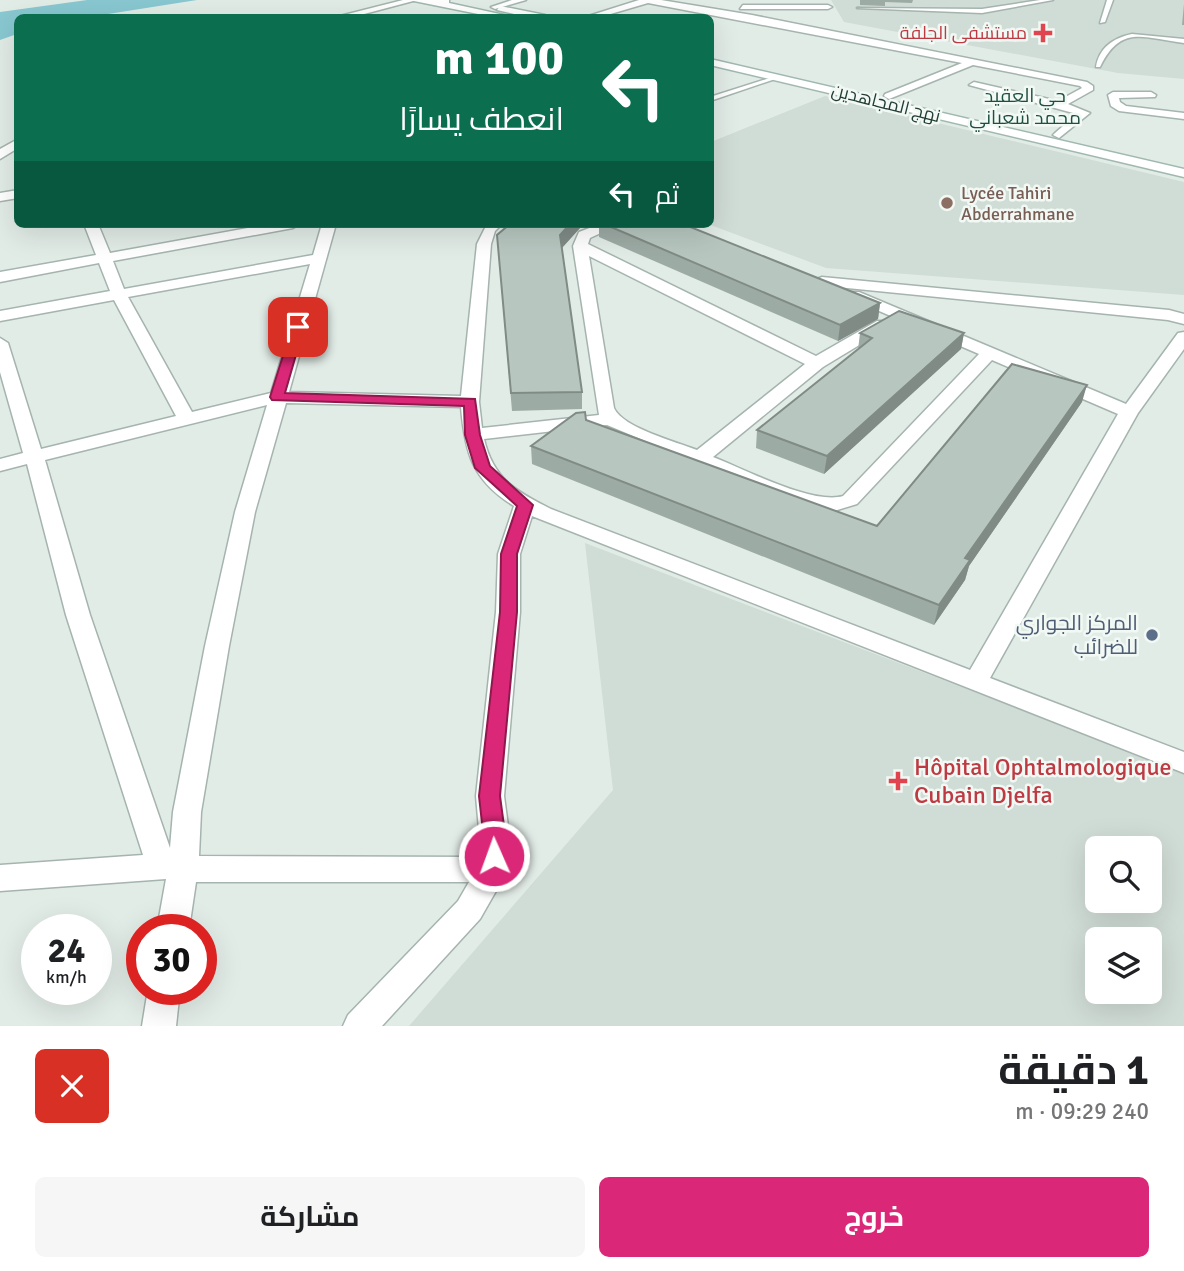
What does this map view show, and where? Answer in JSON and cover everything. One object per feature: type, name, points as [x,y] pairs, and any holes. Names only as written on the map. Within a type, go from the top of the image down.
[{"type":"street","points":[[353,14],[413,0],[494,14]]},
{"type":"street","points":[[432,2],[455,0]]},
{"type":"street","points":[[469,0],[528,14]]},
{"type":"street","points":[[495,6],[522,0]]},
{"type":"street","points":[[600,14],[647,0],[687,12],[710,11],[752,18],[1088,86],[1059,105]]},
{"type":"street","points":[[687,12],[747,3],[828,7]]},
{"type":"street","points":[[747,3],[752,18]]},
{"type":"street","name":"نهج المجاهدين","points":[[714,55],[1184,163]]},
{"type":"street","points":[[889,96],[974,61]]},
{"type":"street","name":"نهج المجاهدين","points":[[714,63],[1184,173]]},
{"type":"street","points":[[1012,69],[973,86],[1085,113],[1059,135]]},
{"type":"street","points":[[1151,95],[1113,95],[1115,104],[1124,109],[1184,116]]},
{"type":"street","points":[[93,228],[119,295],[187,420]]},
{"type":"street","points":[[0,277],[106,259],[220,231],[251,228]]},
{"type":"street","points":[[173,914],[172,868],[187,812],[216,646],[245,512],[276,397],[328,228]]},
{"type":"street","points":[[488,228],[484,244],[470,402],[472,435],[483,468],[526,505],[566,523],[1184,763]]},
{"type":"street","points":[[602,228],[584,235],[580,246],[605,408],[610,419],[623,427],[811,503],[834,505],[850,500],[990,352]]},
{"type":"street","points":[[580,246],[817,363]]},
{"type":"street","points":[[0,316],[319,258]]},
{"type":"street","points":[[1129,412],[816,279],[1169,315],[1184,319]]},
{"type":"street","points":[[701,457],[817,363],[900,315]]},
{"type":"street","points":[[975,683],[1129,412],[1184,337]]},
{"type":"street","points":[[0,343],[78,615],[172,868]]},
{"type":"street","points":[[0,465],[276,397],[470,402]]},
{"type":"street","points":[[472,435],[610,419]]},
{"type":"street","points":[[360,1026],[469,911],[493,870],[495,841],[489,796],[509,612],[509,554],[526,505]]},
{"type":"street","points":[[0,878],[172,868],[493,870]]},
{"type":"street","points":[[159,1026],[162,1005]]},
{"type":"lane","points":[[860,8],[982,11],[1050,0]]},
{"type":"lane","points":[[1102,22],[1110,0]]},
{"type":"lane","points":[[1098,66],[1107,44],[1121,36],[1184,41]]},
{"type":"lane","points":[[714,98],[778,77]]},
{"type":"shaded area","name":"مستشفى الجلفة","points":[[831,0],[1184,0],[1184,79],[1118,73],[844,22]]},
{"type":"shaded area","name":"Lycée Tahiri Abderrahmane","points":[[825,96],[1184,182],[1184,295],[826,268],[714,226],[714,141]]},
{"type":"shaded area","name":"Hôpital Ophtalmologique Cubain Djelfa","points":[[585,543],[1184,772],[1184,1026],[409,1026],[613,790]]},
{"type":"water","points":[[87,0],[197,0],[108,14],[14,14],[14,35],[0,40],[0,12]]},
{"type":"building","points":[[505,228],[566,228],[560,235],[582,392],[511,393],[497,235]]},
{"type":"building","points":[[613,228],[693,228],[880,303],[840,325]]},
{"type":"building","points":[[899,311],[964,333],[827,456],[757,430],[872,338],[860,333]]},
{"type":"building","points":[[1012,364],[1087,385],[965,558],[970,560],[939,605],[531,446],[576,413],[585,412],[586,420],[877,526]]},
{"type":"place","name":"مستشفى الجلفة","points":[[1043,33]]},
{"type":"place","name":"Lycée Tahiri Abderrahmane","points":[[947,203]]},
{"type":"place","name":"المركز الجواري للضرائب","points":[[1152,635]]},
{"type":"place","name":"Hôpital Ophtalmologique Cubain Djelfa","points":[[898,781]]},
{"type":"district","name":"حي العقيد محمد شعباني","points":[[1025,107]]},
{"type":"route","points":[[298,327],[276,397],[470,402],[472,435],[483,468],[505,490],[526,505],[509,554],[509,612],[489,796],[495,841],[494,856]]}]
